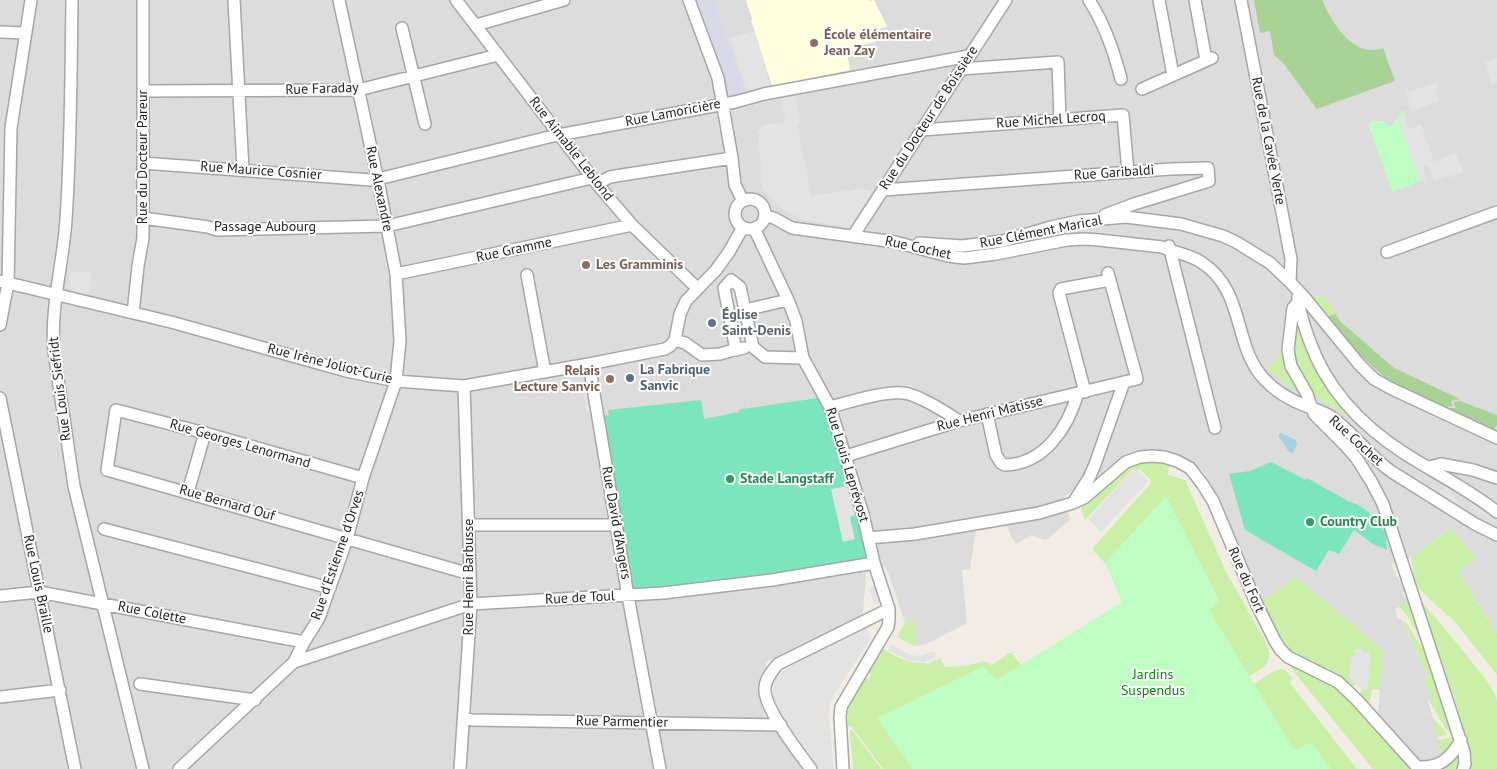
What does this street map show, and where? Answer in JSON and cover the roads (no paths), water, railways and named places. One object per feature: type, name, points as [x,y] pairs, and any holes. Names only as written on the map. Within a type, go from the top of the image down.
[{"type":"street","points":[[0,324],[4,282],[6,128],[26,33],[30,0]]},
{"type":"street","name":"Rue Louis Siefridt","points":[[72,0],[66,220],[56,294],[53,337],[74,486],[143,769]]},
{"type":"street","name":"Rue du Docteur Pareur","points":[[133,313],[143,238],[143,0]]},
{"type":"street","points":[[234,0],[243,170]]},
{"type":"street","name":"Rue Alexandre","points":[[339,0],[378,179],[396,274],[400,341],[396,381]]},
{"type":"street","name":"Rue Aimable Leblond","points":[[456,0],[594,181],[632,225],[697,288]]},
{"type":"street","points":[[476,25],[564,0]]},
{"type":"street","points":[[689,0],[718,78],[735,185],[743,201]]},
{"type":"street","name":"Rue du Docteur de Boissière","points":[[853,236],[1006,0]]},
{"type":"street","points":[[1089,0],[1109,37],[1121,80]]},
{"type":"street","points":[[1159,0],[1173,75]]},
{"type":"street","points":[[1142,89],[1209,59],[1194,0]]},
{"type":"street","name":"Rue de la Cavée Verte","points":[[1241,0],[1291,259],[1295,292]]},
{"type":"street","points":[[402,28],[425,124]]},
{"type":"street","points":[[0,32],[26,33]]},
{"type":"street","name":"Rue Faraday","points":[[143,91],[358,90],[498,55]]},
{"type":"street","name":"Rue Lamoricière","points":[[378,179],[559,135],[969,56]]},
{"type":"street","points":[[961,69],[1058,62],[1060,120]]},
{"type":"street","name":"Rue Michel Lecroq","points":[[922,130],[1123,115],[1128,172]]},
{"type":"street","name":"Passage Aubourg","points":[[143,218],[208,227],[217,230],[387,226],[610,177],[732,158]]},
{"type":"street","name":"Rue Maurice Cosnier","points":[[143,162],[371,180],[378,179]]},
{"type":"street","name":"Rue Garibaldi","points":[[883,190],[1171,169],[1208,168],[1209,181],[1134,204],[1091,220]]},
{"type":"street","points":[[748,228],[737,221],[735,214],[737,207],[743,201],[751,198],[759,201],[764,208],[765,216],[761,224],[748,228],[716,270],[686,301],[680,314],[675,340],[685,343],[702,355],[720,354],[753,347]]},
{"type":"street","points":[[1387,252],[1497,212]]},
{"type":"street","name":"Rue Cochet","points":[[765,216],[774,218],[792,228],[895,242],[948,256],[964,258],[996,254],[1067,240],[1084,239],[1167,248],[1185,248],[1197,253],[1206,258],[1228,280],[1236,295],[1260,369],[1281,386],[1336,421],[1392,472],[1475,524],[1497,535]]},
{"type":"street","name":"Rue Clément Marical","points":[[895,242],[962,246],[1003,241],[1050,227],[1091,220],[1126,217],[1182,224],[1223,236],[1270,263],[1359,364],[1374,378],[1390,388],[1497,438]]},
{"type":"street","name":"Rue Gramme","points":[[396,274],[632,225]]},
{"type":"street","name":"Rue Louis Leprévost","points":[[748,228],[756,235],[788,300],[796,321],[803,358],[830,406],[846,456],[874,563],[889,609]]},
{"type":"street","points":[[1167,248],[1215,428]]},
{"type":"street","points":[[527,276],[545,372]]},
{"type":"street","name":"Rue Henri Matisse","points":[[846,456],[959,421],[986,414],[1082,392],[1137,379],[1109,276],[1061,289],[1059,293],[1082,392]]},
{"type":"street","points":[[736,350],[724,288],[731,280],[740,287],[753,347],[765,357],[803,358]]},
{"type":"street","name":"Rue Irène Joliot-Curie","points":[[4,282],[199,330],[346,371],[396,381],[464,386],[665,349],[675,340]]},
{"type":"street","points":[[1295,292],[1288,350],[1291,366],[1314,414],[1357,459],[1383,504],[1461,740],[1465,764],[1463,769]]},
{"type":"street","points":[[1295,292],[1310,343],[1322,370],[1337,393],[1356,416],[1405,453],[1480,498],[1497,512]]},
{"type":"street","points":[[745,310],[788,300]]},
{"type":"street","name":"Rue David d'Angers","points":[[589,364],[628,596],[660,769]]},
{"type":"street","name":"Rue d'Estienne d'Orves","points":[[182,768],[294,662],[319,618],[347,539],[363,478],[396,381]]},
{"type":"street","points":[[1073,503],[1094,467],[1124,382]]},
{"type":"street","name":"Rue Henri Barbusse","points":[[460,769],[471,604],[464,386]]},
{"type":"street","points":[[986,414],[998,460],[1006,465],[1021,462],[1035,457],[1055,441],[1082,392]]},
{"type":"street","points":[[830,406],[886,394],[902,393],[910,394],[959,421]]},
{"type":"street","name":"Rue Louis Braille","points":[[0,398],[75,769]]},
{"type":"street","name":"Rue Cochet","points":[[1310,404],[1329,406],[1388,462],[1455,505],[1497,528]]},
{"type":"street","name":"Rue Georges Lenormand","points":[[108,470],[116,410],[363,478]]},
{"type":"street","points":[[188,492],[205,433]]},
{"type":"street","name":"Rue du Fort","points":[[868,538],[915,534],[1039,513],[1081,501],[1126,462],[1140,457],[1152,456],[1177,461],[1190,468],[1203,485],[1212,501],[1257,605],[1275,641],[1288,657],[1338,682],[1356,699],[1418,768],[1437,765],[1446,760],[1454,752],[1461,740]]},
{"type":"street","points":[[1429,467],[1441,464],[1473,470],[1497,478]]},
{"type":"street","name":"Rue Bernard Ouf","points":[[108,470],[470,574]]},
{"type":"street","points":[[469,525],[616,525]]},
{"type":"street","points":[[104,529],[330,588]]},
{"type":"street","name":"Rue de Toul","points":[[294,662],[471,604],[663,593],[772,580],[874,563]]},
{"type":"street","name":"Rue Colette","points":[[0,596],[40,592],[304,642]]},
{"type":"street","points":[[811,769],[780,725],[768,704],[764,688],[770,673],[778,664],[889,609],[888,627],[841,706],[843,769]]},
{"type":"street","points":[[140,684],[255,700]]},
{"type":"street","points":[[0,697],[60,690]]},
{"type":"street","name":"Rue Parmentier","points":[[464,718],[482,720],[780,725]]},
{"type":"water","points":[[1279,433],[1296,440],[1297,444],[1293,453],[1289,452],[1279,437]]},
{"type":"place","name":"École élémentaire Jean Zay","points":[[814,43]]},
{"type":"place","name":"Les Gramminis","points":[[586,265]]},
{"type":"place","name":"Église Saint-Denis","points":[[712,323]]},
{"type":"place","name":"La Fabrique Sanvic","points":[[630,378]]},
{"type":"place","name":"Relais Lecture Sanvic","points":[[610,379]]},
{"type":"place","name":"Stade Langstaff","points":[[730,479]]},
{"type":"place","name":"Country Club","points":[[1310,522]]},
{"type":"park label","name":"Jardins Suspendus","points":[[1153,684]]}]
